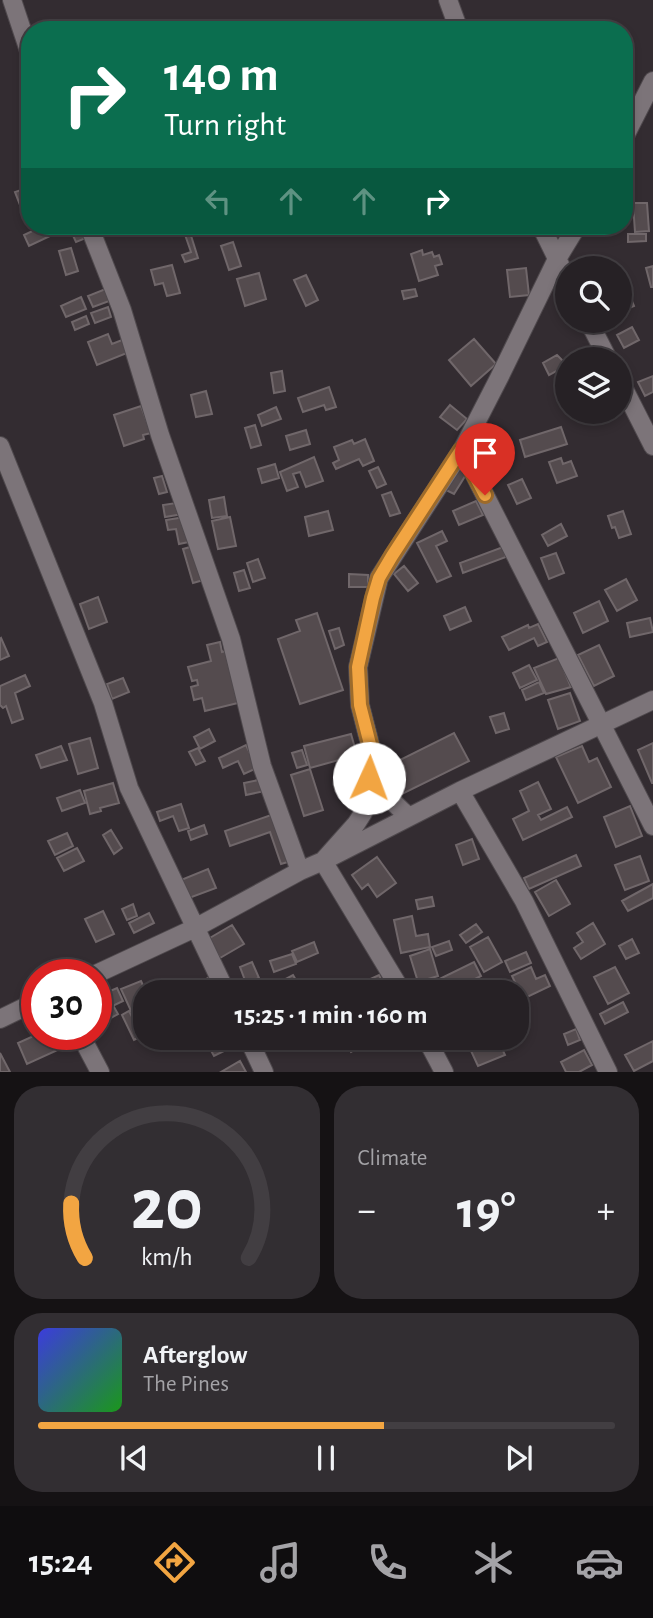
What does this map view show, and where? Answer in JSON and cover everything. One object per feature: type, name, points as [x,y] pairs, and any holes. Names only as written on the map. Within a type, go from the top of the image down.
[{"type":"street","points":[[12,0],[21,27]]},
{"type":"street","points":[[448,0],[455,21]]},
{"type":"street","points":[[633,120],[653,81]]},
{"type":"street","points":[[93,235],[122,310],[160,435],[231,639],[262,766],[300,871]]},
{"type":"street","points":[[545,235],[556,256]]},
{"type":"street","points":[[559,256],[572,235]]},
{"type":"street","points":[[409,817],[386,796],[378,781],[357,684],[358,667],[373,598],[379,578],[392,556],[461,450],[555,263]]},
{"type":"street","points":[[632,405],[653,446]]},
{"type":"street","points":[[0,446],[103,703],[129,788],[220,980]]},
{"type":"street","points":[[461,450],[653,826]]},
{"type":"street","points":[[112,967],[195,928],[300,871],[460,791],[653,700]]},
{"type":"street","points":[[323,861],[363,813],[373,756]]},
{"type":"street","points":[[460,791],[524,901],[608,1072]]},
{"type":"street","points":[[323,861],[395,980]]},
{"type":"street","points":[[0,1019],[21,1009]]},
{"type":"street","points":[[88,1050],[100,1072]]},
{"type":"street","points":[[254,1050],[264,1072]]},
{"type":"street","points":[[432,1050],[444,1072]]},
{"type":"building","points":[[21,190],[21,205],[20,205],[15,192]]},
{"type":"building","points":[[633,203],[647,203],[649,231],[635,232]]},
{"type":"building","points":[[646,234],[646,241],[628,242],[628,235]]},
{"type":"building","points":[[24,235],[50,235],[50,236],[29,246]]},
{"type":"building","points":[[73,235],[85,235],[86,238],[76,242]]},
{"type":"building","points":[[185,235],[191,235],[198,258],[185,262],[182,255],[191,252]]},
{"type":"building","points":[[233,242],[241,266],[229,270],[221,246]]},
{"type":"building","points":[[71,248],[78,271],[66,275],[59,251]]},
{"type":"building","points":[[422,250],[423,255],[432,252],[434,257],[439,255],[442,264],[435,266],[438,275],[419,281],[411,254]]},
{"type":"building","points":[[172,265],[180,293],[167,296],[163,283],[155,285],[151,270]]},
{"type":"building","points":[[653,266],[653,287],[651,287],[646,268]]},
{"type":"building","points":[[526,268],[529,295],[510,297],[507,270]]},
{"type":"building","points":[[259,273],[266,299],[245,306],[237,279]]},
{"type":"building","points":[[306,275],[318,300],[306,306],[294,280]]},
{"type":"building","points":[[108,288],[112,300],[93,307],[88,296]]},
{"type":"building","points":[[415,289],[417,296],[404,299],[402,291]]},
{"type":"building","points":[[81,297],[86,309],[66,317],[61,306]]},
{"type":"building","points":[[108,307],[111,317],[95,323],[91,313]]},
{"type":"building","points":[[86,316],[89,324],[75,330],[72,322]]},
{"type":"building","points":[[632,327],[639,340],[623,347],[617,335],[632,333]]},
{"type":"building","points":[[108,334],[112,344],[122,340],[127,353],[97,365],[88,342]]},
{"type":"building","points":[[474,339],[496,364],[471,386],[449,360]]},
{"type":"building","points":[[555,356],[555,372],[549,375],[543,363]]},
{"type":"building","points":[[282,371],[285,391],[274,393],[271,373]]},
{"type":"building","points":[[653,376],[653,392],[645,396],[638,382]]},
{"type":"building","points":[[329,387],[336,407],[326,410],[324,405],[303,412],[298,398]]},
{"type":"building","points":[[206,391],[212,414],[196,417],[191,395]]},
{"type":"building","points":[[450,405],[467,419],[457,430],[440,417]]},
{"type":"building","points":[[141,406],[151,433],[143,435],[144,439],[124,446],[114,415]]},
{"type":"building","points":[[276,407],[281,419],[262,426],[258,415]]},
{"type":"building","points":[[255,425],[261,445],[251,448],[245,428]]},
{"type":"building","points":[[561,427],[567,444],[525,457],[520,440]]},
{"type":"building","points":[[306,430],[310,444],[290,450],[286,436]]},
{"type":"building","points":[[365,439],[374,461],[363,466],[359,459],[336,469],[333,463],[339,460],[334,447],[352,440],[354,444]]},
{"type":"building","points":[[314,457],[323,481],[306,487],[300,472],[293,474],[298,487],[287,491],[280,472]]},
{"type":"building","points":[[561,458],[563,464],[571,461],[577,476],[557,483],[549,462]]},
{"type":"building","points":[[275,464],[279,478],[262,483],[258,469]]},
{"type":"building","points":[[378,467],[386,484],[377,488],[369,471]]},
{"type":"building","points":[[456,467],[467,473],[454,494],[444,489]]},
{"type":"building","points":[[162,476],[167,492],[159,494],[154,478]]},
{"type":"building","points":[[522,479],[531,498],[517,504],[508,485]]},
{"type":"building","points":[[391,492],[400,513],[390,516],[382,495]]},
{"type":"building","points":[[224,497],[227,516],[212,518],[209,500]]},
{"type":"building","points":[[476,501],[483,515],[459,525],[453,511]]},
{"type":"building","points":[[176,503],[183,514],[165,517],[163,505]]},
{"type":"building","points":[[328,511],[333,530],[309,536],[305,517]]},
{"type":"building","points":[[623,511],[631,534],[619,538],[608,516]]},
{"type":"building","points":[[185,517],[189,542],[179,544],[176,529],[168,530],[166,520]]},
{"type":"building","points":[[230,517],[236,546],[218,549],[212,521]]},
{"type":"building","points":[[561,524],[567,536],[548,546],[542,535]]},
{"type":"building","points":[[442,531],[447,541],[436,546],[451,576],[437,582],[417,543]]},
{"type":"building","points":[[197,545],[207,579],[193,583],[183,549]]},
{"type":"building","points":[[503,547],[506,557],[463,573],[460,563]]},
{"type":"building","points":[[556,553],[564,573],[549,579],[541,558]]},
{"type":"building","points":[[258,559],[265,578],[253,582],[247,563]]},
{"type":"building","points":[[404,566],[418,583],[408,591],[394,574]]},
{"type":"building","points":[[244,570],[250,588],[239,591],[234,573]]},
{"type":"building","points":[[349,574],[368,575],[368,587],[349,587]]},
{"type":"building","points":[[626,579],[637,600],[617,611],[605,590]]},
{"type":"building","points":[[98,597],[107,622],[89,629],[80,604]]},
{"type":"building","points":[[599,601],[608,621],[583,633],[574,613]]},
{"type":"building","points":[[465,607],[471,621],[450,630],[444,616]]},
{"type":"building","points":[[317,613],[343,690],[300,704],[278,639],[300,631],[296,620]]},
{"type":"building","points":[[650,618],[653,632],[630,637],[627,623]]},
{"type":"building","points":[[538,624],[547,642],[538,646],[534,638],[509,650],[502,637],[528,625],[529,628]]},
{"type":"building","points":[[339,628],[344,645],[335,649],[329,631]]},
{"type":"building","points":[[0,639],[9,656],[0,660]]},
{"type":"building","points":[[220,642],[222,652],[230,650],[242,702],[205,711],[202,698],[194,700],[191,687],[198,685],[197,680],[192,681],[188,667],[211,661],[207,645]]},
{"type":"building","points":[[599,645],[614,676],[594,686],[578,655]]},
{"type":"building","points":[[559,658],[571,687],[546,694],[534,668]]},
{"type":"building","points":[[529,665],[537,680],[520,688],[513,673]]},
{"type":"building","points":[[25,675],[30,686],[15,693],[23,719],[12,723],[6,706],[3,708],[0,705],[0,686]]},
{"type":"building","points":[[123,678],[129,692],[112,699],[107,684]]},
{"type":"building","points":[[539,682],[544,693],[526,700],[522,690]]},
{"type":"building","points":[[570,693],[580,721],[558,729],[548,700]]},
{"type":"building","points":[[504,713],[509,729],[496,733],[490,717]]},
{"type":"building","points":[[209,729],[215,741],[200,749],[194,737]]},
{"type":"building","points":[[454,733],[469,761],[402,794],[388,766]]},
{"type":"building","points":[[351,734],[357,755],[310,768],[304,746]]},
{"type":"building","points":[[90,738],[98,768],[78,774],[69,744]]},
{"type":"building","points":[[653,743],[653,783],[652,783],[638,750]]},
{"type":"building","points":[[246,745],[257,768],[244,774],[238,761],[223,768],[219,758]]},
{"type":"building","points":[[61,746],[67,760],[41,768],[36,755]]},
{"type":"building","points":[[582,746],[589,762],[597,758],[611,787],[578,803],[556,757]]},
{"type":"building","points":[[198,748],[205,761],[196,765],[189,752]]},
{"type":"building","points":[[302,750],[307,765],[297,768],[292,753]]},
{"type":"building","points":[[310,769],[323,810],[304,816],[291,775]]},
{"type":"building","points":[[263,779],[265,791],[246,795],[244,783]]},
{"type":"building","points":[[538,782],[551,809],[538,815],[541,820],[567,807],[572,817],[523,840],[513,819],[529,811],[520,791]]},
{"type":"building","points":[[113,783],[119,803],[90,814],[84,791]]},
{"type":"building","points":[[80,790],[85,803],[62,811],[57,798]]},
{"type":"building","points":[[181,804],[189,828],[179,831],[173,816],[160,821],[157,812]]},
{"type":"building","points":[[630,806],[642,836],[616,847],[604,817]]},
{"type":"building","points":[[274,814],[291,861],[281,864],[270,832],[230,846],[225,831]]},
{"type":"building","points":[[204,825],[207,834],[191,840],[188,831]]},
{"type":"building","points":[[111,830],[122,848],[114,854],[103,835]]},
{"type":"building","points":[[67,833],[73,846],[55,855],[48,841]]},
{"type":"building","points":[[472,839],[479,859],[463,865],[456,845]]},
{"type":"building","points":[[77,848],[84,861],[64,871],[57,858]]},
{"type":"building","points":[[576,855],[581,866],[529,889],[524,878]]},
{"type":"building","points":[[640,856],[649,881],[625,890],[615,865]]},
{"type":"building","points":[[377,857],[396,883],[377,897],[368,884],[362,889],[352,875]]},
{"type":"building","points":[[208,869],[216,888],[189,898],[181,880]]},
{"type":"building","points":[[556,880],[570,904],[549,916],[535,892]]},
{"type":"building","points":[[653,884],[653,898],[628,911],[622,901]]},
{"type":"building","points":[[432,897],[434,906],[418,909],[416,900]]},
{"type":"building","points":[[133,904],[137,916],[127,920],[122,909]]},
{"type":"building","points":[[103,911],[114,934],[96,942],[85,919]]},
{"type":"building","points":[[149,913],[154,923],[134,933],[129,923]]},
{"type":"building","points":[[412,916],[416,936],[428,934],[430,947],[401,953],[394,920]]},
{"type":"building","points":[[593,923],[605,944],[581,959],[574,948],[583,942],[577,933]]},
{"type":"building","points":[[476,924],[482,932],[466,943],[460,935]]},
{"type":"building","points":[[232,925],[244,944],[220,958],[208,939]]},
{"type":"building","points":[[488,937],[502,962],[484,972],[470,947]]},
{"type":"building","points":[[632,939],[639,953],[626,959],[619,946]]},
{"type":"building","points":[[449,941],[452,950],[436,956],[432,947]]},
{"type":"building","points":[[314,942],[318,953],[297,962],[292,951]]},
{"type":"building","points":[[430,949],[438,976],[417,980],[410,956]]},
{"type":"building","points":[[526,952],[531,963],[510,972],[505,961]]},
{"type":"building","points":[[292,954],[296,964],[274,972],[270,961]]},
{"type":"building","points":[[252,962],[259,978],[245,980],[240,967]]},
{"type":"building","points":[[474,962],[481,976],[473,980],[437,980]]},
{"type":"building","points":[[531,967],[536,979],[545,975],[550,986],[529,996],[529,980],[514,980],[512,976]]},
{"type":"building","points":[[615,967],[629,993],[608,1004],[594,977]]},
{"type":"building","points":[[293,975],[296,980],[284,980]]},
{"type":"building","points":[[379,975],[382,980],[368,980]]},
{"type":"building","points":[[133,984],[133,1010],[131,1011],[121,989]]},
{"type":"building","points":[[117,988],[123,1001],[112,1006],[112,990]]},
{"type":"building","points":[[623,1002],[628,1012],[605,1024],[600,1014]]},
{"type":"building","points":[[114,1007],[118,1014],[112,1017]]},
{"type":"building","points":[[129,1011],[133,1019],[133,1038],[122,1015]]},
{"type":"building","points":[[576,1029],[580,1040],[568,1045],[564,1034]]},
{"type":"building","points":[[653,1041],[653,1061],[634,1071],[625,1055]]},
{"type":"building","points":[[21,1050],[58,1050],[27,1064]]},
{"type":"building","points":[[211,1050],[226,1050],[214,1056]]},
{"type":"building","points":[[471,1050],[503,1050],[505,1055],[478,1066]]},
{"type":"building","points":[[584,1050],[592,1065],[579,1072],[566,1072],[561,1062]]},
{"type":"building","points":[[0,1053],[10,1072],[0,1072]]},
{"type":"building","points":[[240,1061],[246,1072],[221,1072]]},
{"type":"route","points":[[369,778],[373,756],[357,684],[358,667],[379,578],[461,450],[485,495]]}]
